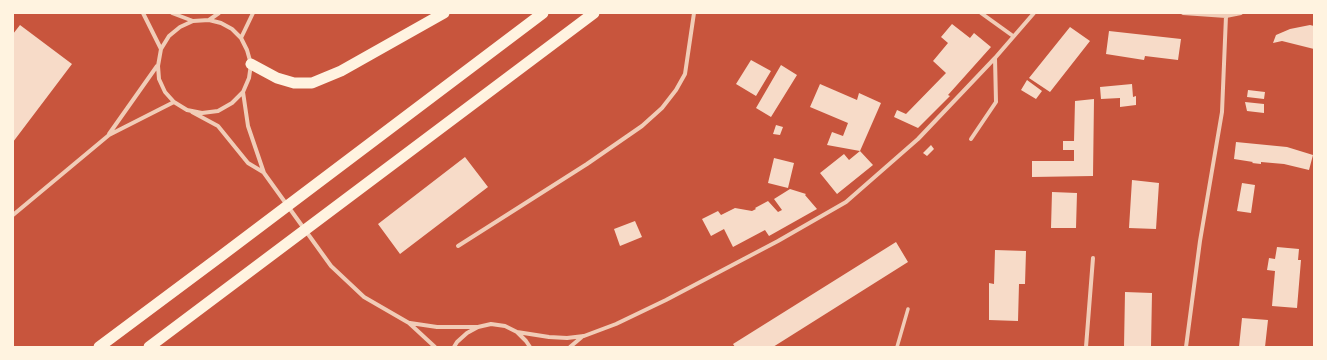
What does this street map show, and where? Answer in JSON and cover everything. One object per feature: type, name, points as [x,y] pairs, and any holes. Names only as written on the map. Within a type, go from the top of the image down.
[{"type":"highway","points":[[251,64],[277,78],[294,84],[312,83],[341,71],[444,13]]},
{"type":"highway","points":[[99,347],[543,13]]},
{"type":"highway","points":[[149,347],[594,13]]},
{"type":"street","points":[[143,13],[161,49]]},
{"type":"street","points":[[172,13],[193,21]]},
{"type":"street","points":[[209,20],[219,13]]},
{"type":"street","points":[[241,38],[253,13]]},
{"type":"street","points":[[458,246],[587,164],[642,126],[662,108],[676,90],[685,74],[694,13]]},
{"type":"street","points":[[982,13],[1013,36]]},
{"type":"street","points":[[409,323],[437,327],[478,327],[491,324],[505,326],[517,332],[567,338],[584,336],[616,324],[673,296],[778,241],[846,202],[918,139],[996,58],[1013,36],[1034,13]]},
{"type":"street","points":[[1183,13],[1226,16],[1241,13]]},
{"type":"street","points":[[1186,347],[1200,241],[1222,112],[1226,16]]},
{"type":"street","points":[[186,110],[202,113],[218,111],[232,103],[243,92],[249,78],[251,64],[248,50],[241,38],[232,29],[221,23],[209,20],[193,21],[180,27],[168,36],[161,49],[158,66],[159,79],[165,92],[174,102],[186,110],[218,126],[248,163],[264,173]]},
{"type":"street","points":[[971,138],[996,102],[996,58]]},
{"type":"street","points":[[109,135],[158,66]]},
{"type":"street","points":[[243,92],[248,126],[264,173],[331,266],[364,297],[409,323],[435,347]]},
{"type":"street","points":[[13,215],[109,135],[174,102]]},
{"type":"street","points":[[1086,347],[1093,258]]},
{"type":"street","points":[[897,347],[908,309]]},
{"type":"street","points":[[454,347],[466,333],[478,327]]},
{"type":"street","points":[[517,332],[530,347]]},
{"type":"street","points":[[570,347],[584,336]]},
{"type":"building","points":[[952,24],[970,38],[974,33],[991,47],[948,95],[950,96],[918,128],[894,117],[897,110],[906,114],[946,73],[933,61],[948,43],[941,37]]},
{"type":"building","points":[[20,25],[72,64],[13,142],[13,34]]},
{"type":"building","points":[[1310,25],[1314,26],[1314,49],[1282,41],[1273,43],[1276,35],[1290,29]]},
{"type":"building","points":[[1070,27],[1090,41],[1050,92],[1029,78]]},
{"type":"building","points":[[1109,31],[1181,39],[1178,60],[1145,56],[1144,60],[1106,54]]},
{"type":"building","points":[[751,60],[771,71],[756,96],[736,84]]},
{"type":"building","points":[[781,65],[797,75],[771,117],[756,108]]},
{"type":"building","points":[[1027,80],[1042,91],[1036,99],[1021,90]]},
{"type":"building","points":[[820,84],[857,100],[859,93],[881,103],[860,151],[827,145],[832,132],[843,136],[848,123],[810,107]]},
{"type":"building","points":[[1132,84],[1133,97],[1136,96],[1136,105],[1120,107],[1120,98],[1101,99],[1100,87]]},
{"type":"building","points":[[1248,90],[1265,92],[1264,99],[1247,97]]},
{"type":"building","points":[[1094,99],[1093,176],[1032,177],[1032,161],[1074,161],[1074,150],[1063,150],[1063,141],[1074,141],[1075,101]]},
{"type":"building","points":[[1245,102],[1264,104],[1264,113],[1247,111]]},
{"type":"building","points":[[776,125],[783,127],[780,135],[773,134]]},
{"type":"building","points":[[1236,142],[1287,147],[1313,155],[1309,170],[1284,164],[1261,162],[1261,164],[1234,159]]},
{"type":"building","points":[[931,145],[934,149],[927,156],[923,153]]},
{"type":"building","points":[[860,151],[873,165],[837,194],[820,173],[844,154],[849,160]]},
{"type":"building","points":[[465,157],[488,187],[400,254],[378,224]]},
{"type":"building","points":[[774,158],[794,163],[788,188],[768,183]]},
{"type":"building","points":[[1132,180],[1159,183],[1156,229],[1129,228]]},
{"type":"building","points":[[1242,183],[1255,185],[1251,213],[1237,211]]},
{"type":"building","points":[[790,189],[806,194],[805,195],[817,209],[769,236],[765,230],[733,247],[724,229],[711,236],[702,219],[718,211],[721,215],[735,208],[752,211],[768,201],[778,212],[782,210],[774,199]]},
{"type":"building","points":[[1052,192],[1077,193],[1076,228],[1051,228]]},
{"type":"building","points":[[635,221],[642,237],[620,246],[614,229]]},
{"type":"building","points":[[896,242],[908,262],[773,347],[735,347],[733,344]]},
{"type":"building","points":[[1277,247],[1299,249],[1298,260],[1301,260],[1297,308],[1272,306],[1275,271],[1267,270],[1269,258],[1275,259]]},
{"type":"building","points":[[995,250],[1026,251],[1025,284],[1019,284],[1018,321],[989,320],[989,283],[994,284]]},
{"type":"building","points":[[1125,292],[1152,293],[1151,347],[1124,347]]},
{"type":"building","points":[[1242,318],[1268,320],[1265,347],[1239,347]]}]
